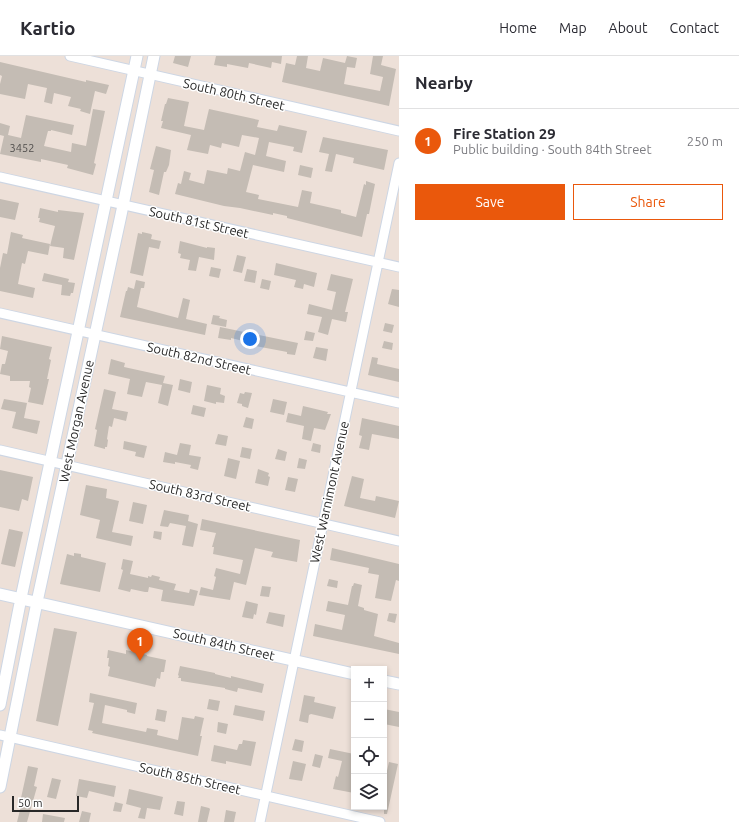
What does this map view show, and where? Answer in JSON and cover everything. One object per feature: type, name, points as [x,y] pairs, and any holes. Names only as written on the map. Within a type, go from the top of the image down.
[{"type":"street","name":"South 80th Street","points":[[70,56],[399,131]]},
{"type":"street","name":"West Morgan Avenue","points":[[0,705],[21,598],[136,56]]},
{"type":"street","name":"West Morgan Avenue","points":[[0,787],[5,736],[37,602],[154,56]]},
{"type":"street","name":"West Warnimont Avenue","points":[[260,822],[399,163]]},
{"type":"street","name":"South 81st Street","points":[[0,177],[399,267]]},
{"type":"street","name":"South 82nd Street","points":[[0,313],[399,404]]},
{"type":"street","name":"South 83rd Street","points":[[0,450],[399,540]]},
{"type":"street","name":"South 84th Street","points":[[0,594],[351,673]]},
{"type":"street","points":[[387,682],[399,684]]},
{"type":"street","name":"South 85th Street","points":[[5,736],[380,822]]},
{"type":"building","points":[[175,56],[191,56],[188,67],[173,63]]},
{"type":"building","points":[[216,56],[282,56],[281,64],[272,62],[271,68],[249,63],[248,68],[227,64],[227,67],[214,65]]},
{"type":"building","points":[[297,56],[308,56],[306,68],[320,71],[323,58],[345,63],[347,56],[357,58],[355,68],[347,67],[344,84],[380,91],[383,77],[370,74],[373,56],[383,56],[381,65],[396,69],[389,106],[282,82],[286,63],[295,65]]},
{"type":"building","points":[[0,62],[86,82],[86,80],[109,85],[106,94],[95,91],[90,114],[80,111],[81,109],[68,106],[71,97],[54,93],[52,104],[44,102],[47,88],[28,84],[25,99],[0,94],[2,76],[0,75]]},
{"type":"building","points":[[168,98],[189,102],[184,126],[204,130],[209,109],[259,120],[257,127],[277,131],[279,125],[307,131],[302,153],[293,151],[294,147],[269,142],[266,156],[286,161],[284,172],[253,165],[246,192],[259,195],[258,199],[298,207],[302,190],[312,192],[310,203],[341,210],[341,213],[356,217],[364,184],[366,185],[366,181],[375,184],[369,214],[367,214],[362,237],[287,218],[287,216],[273,213],[273,215],[224,206],[175,194],[178,183],[181,184],[184,171],[191,173],[189,180],[204,184],[207,170],[227,174],[228,168],[240,171],[245,152],[255,155],[259,138],[242,135],[239,147],[222,143],[221,148],[210,145],[208,154],[187,150],[191,135],[161,128],[163,121],[161,121]]},
{"type":"building","points":[[93,109],[105,111],[94,163],[96,164],[93,175],[67,168],[68,165],[41,159],[41,162],[0,154],[4,136],[0,135],[0,123],[10,126],[8,135],[21,138],[26,115],[74,125],[72,135],[51,130],[48,131],[44,146],[71,152],[72,143],[86,146]]},
{"type":"building","points":[[323,137],[388,150],[384,170],[353,163],[354,158],[336,154],[332,172],[325,171],[329,154],[319,152]]},
{"type":"building","points":[[156,146],[171,150],[169,165],[166,172],[164,172],[159,195],[149,192],[154,170],[150,169]]},
{"type":"building","points":[[300,165],[313,168],[311,178],[298,175]]},
{"type":"building","points":[[0,199],[19,203],[15,220],[0,217]]},
{"type":"building","points":[[40,208],[58,212],[58,210],[84,213],[74,260],[63,258],[64,248],[50,246],[55,226],[39,222],[40,218],[38,218]]},
{"type":"building","points":[[11,232],[23,235],[22,238],[50,244],[48,255],[28,251],[25,264],[22,263],[18,284],[35,288],[33,298],[0,291],[0,268],[3,253],[7,254]]},
{"type":"building","points":[[142,232],[151,234],[151,239],[161,241],[159,249],[149,247],[143,276],[130,273],[138,233],[142,234]]},
{"type":"building","points":[[180,241],[207,248],[215,248],[214,260],[199,257],[196,271],[188,270],[190,260],[180,258],[181,254],[178,253]]},
{"type":"building","points":[[237,255],[246,257],[242,273],[233,271]]},
{"type":"building","points":[[276,263],[317,273],[314,287],[304,284],[303,289],[294,287],[296,280],[274,275]]},
{"type":"building","points":[[211,267],[221,269],[219,278],[209,276]]},
{"type":"building","points":[[247,269],[257,271],[255,283],[244,281]]},
{"type":"building","points":[[44,273],[69,279],[68,282],[75,283],[73,293],[71,293],[70,296],[61,295],[62,285],[42,281]]},
{"type":"building","points":[[331,274],[353,279],[345,312],[348,312],[346,322],[332,319],[328,335],[318,332],[322,317],[307,314],[309,304],[332,310],[336,292],[327,290]]},
{"type":"building","points":[[262,279],[271,281],[269,290],[260,288]]},
{"type":"building","points":[[136,280],[145,282],[144,288],[141,288],[137,307],[178,318],[183,298],[190,300],[186,319],[207,324],[205,335],[120,317],[126,291],[128,287],[134,289]]},
{"type":"building","points":[[392,289],[399,290],[399,307],[388,304]]},
{"type":"building","points":[[213,315],[220,316],[219,318],[227,320],[226,327],[211,324]]},
{"type":"building","points":[[385,323],[394,325],[392,333],[383,331]]},
{"type":"building","points":[[220,327],[298,343],[295,355],[250,345],[251,343],[231,338],[231,340],[218,338]]},
{"type":"building","points":[[306,331],[315,333],[313,341],[304,340]]},
{"type":"building","points":[[2,336],[52,347],[47,379],[49,379],[43,405],[28,402],[31,388],[29,387],[30,381],[10,381],[10,376],[0,374],[2,364],[5,364],[8,351],[0,349]]},
{"type":"building","points":[[384,341],[393,343],[392,350],[382,348]]},
{"type":"building","points":[[316,347],[328,349],[326,361],[313,358]]},
{"type":"building","points":[[372,357],[378,358],[377,364],[399,369],[399,382],[368,375]]},
{"type":"building","points":[[111,359],[125,363],[124,367],[165,376],[163,383],[173,385],[168,406],[158,403],[162,385],[146,382],[142,397],[127,394],[130,379],[108,374]]},
{"type":"building","points":[[180,379],[192,382],[190,393],[178,390]]},
{"type":"building","points":[[207,385],[221,388],[220,394],[225,396],[224,403],[216,402],[216,404],[204,401]]},
{"type":"building","points":[[104,389],[116,392],[112,409],[128,412],[126,421],[114,418],[112,427],[109,426],[107,447],[105,447],[105,449],[94,446],[97,430],[95,429]]},
{"type":"building","points":[[245,392],[252,393],[248,408],[237,403],[240,393],[244,394]]},
{"type":"building","points":[[4,399],[27,403],[24,418],[40,421],[37,434],[12,428],[16,412],[1,409]]},
{"type":"building","points":[[273,399],[287,402],[284,415],[270,412]]},
{"type":"building","points":[[193,405],[206,408],[204,417],[191,414]]},
{"type":"building","points":[[303,406],[331,414],[325,430],[314,428],[311,441],[302,439],[304,426],[286,422],[288,413],[301,416]]},
{"type":"building","points":[[246,417],[254,419],[252,429],[243,427]]},
{"type":"building","points":[[362,418],[399,426],[399,439],[372,434],[369,450],[359,448],[362,436],[359,435]]},
{"type":"building","points":[[218,434],[228,436],[226,446],[215,444]]},
{"type":"building","points":[[124,441],[147,446],[144,458],[135,456],[136,452],[123,449]]},
{"type":"building","points":[[180,443],[191,445],[189,455],[201,457],[198,470],[190,468],[191,465],[175,462],[175,464],[163,462],[165,452],[177,455]]},
{"type":"building","points":[[313,443],[321,445],[320,453],[311,451]]},
{"type":"building","points":[[242,447],[252,449],[250,459],[240,457]]},
{"type":"building","points":[[278,449],[287,452],[285,461],[275,459]]},
{"type":"building","points":[[228,458],[240,461],[236,479],[224,476]]},
{"type":"building","points":[[299,458],[307,460],[305,469],[297,468]]},
{"type":"building","points":[[258,469],[269,473],[268,476],[270,477],[268,486],[255,483]]},
{"type":"building","points":[[0,470],[33,477],[28,501],[22,499],[19,511],[0,507]]},
{"type":"building","points":[[352,476],[364,479],[360,498],[375,501],[376,496],[399,501],[395,518],[344,506]]},
{"type":"building","points":[[288,477],[298,479],[295,492],[285,490]]},
{"type":"building","points":[[86,485],[107,489],[106,498],[119,501],[112,532],[133,536],[131,546],[96,538],[100,520],[80,515]]},
{"type":"building","points":[[133,502],[147,505],[143,524],[129,521]]},
{"type":"building","points":[[164,510],[189,515],[188,521],[198,524],[193,547],[182,545],[186,526],[170,523],[168,527],[160,526]]},
{"type":"building","points":[[202,519],[300,540],[297,562],[271,557],[273,552],[255,548],[246,585],[234,582],[230,600],[199,595],[201,587],[213,590],[216,577],[214,576],[216,568],[240,574],[243,560],[213,554],[214,547],[212,547],[216,533],[200,530]]},
{"type":"building","points":[[9,529],[23,532],[15,567],[1,564]]},
{"type":"building","points":[[154,531],[162,532],[161,540],[153,538]]},
{"type":"building","points":[[332,548],[399,564],[399,581],[396,580],[391,601],[375,598],[379,575],[368,573],[369,568],[330,560]]},
{"type":"building","points":[[74,553],[81,554],[81,557],[106,563],[100,592],[60,584],[67,554],[74,556]]},
{"type":"building","points":[[123,559],[133,561],[130,574],[148,578],[148,576],[151,577],[152,575],[160,577],[159,580],[176,584],[174,590],[189,593],[190,589],[198,591],[194,606],[161,601],[163,590],[149,587],[148,592],[131,589],[130,592],[118,589],[123,570],[121,569]]},
{"type":"building","points":[[329,579],[338,581],[337,588],[327,586]]},
{"type":"building","points":[[354,583],[362,585],[358,606],[364,608],[364,610],[378,614],[374,636],[399,643],[399,654],[313,636],[315,624],[342,630],[345,615],[326,611],[328,601],[348,605]]},
{"type":"building","points":[[262,586],[271,587],[269,597],[260,596]]},
{"type":"building","points":[[246,601],[258,604],[256,615],[254,614],[253,619],[242,617]]},
{"type":"building","points":[[269,612],[285,615],[283,627],[266,623]]},
{"type":"building","points":[[389,613],[397,614],[395,623],[387,621]]},
{"type":"building","points":[[54,628],[77,632],[58,726],[36,721]]},
{"type":"building","points":[[108,650],[126,654],[126,650],[166,660],[164,672],[161,672],[160,679],[157,678],[155,687],[108,676],[110,667],[108,666],[109,658],[107,658]]},
{"type":"building","points":[[180,666],[264,684],[262,693],[238,688],[237,692],[225,688],[181,681],[181,678],[178,678]]},
{"type":"building","points":[[90,693],[137,703],[135,714],[127,712],[127,710],[105,705],[102,723],[146,732],[147,728],[158,730],[157,735],[178,740],[182,717],[194,719],[195,716],[204,718],[198,756],[92,733],[93,731],[88,730],[94,703],[89,702]]},
{"type":"building","points":[[304,695],[315,697],[314,702],[336,707],[333,719],[311,714],[309,715],[308,723],[299,721]]},
{"type":"building","points":[[209,699],[220,701],[218,711],[207,709]]},
{"type":"building","points":[[235,705],[265,711],[263,721],[233,715]]},
{"type":"building","points":[[157,709],[167,711],[165,722],[155,720]]},
{"type":"building","points":[[387,710],[399,712],[399,727],[387,725]]},
{"type":"building","points":[[218,722],[228,724],[226,734],[217,732]]},
{"type":"building","points":[[295,739],[304,741],[302,752],[292,750]]},
{"type":"building","points":[[243,740],[256,742],[251,766],[226,761],[226,764],[211,761],[214,745],[237,750],[239,744],[242,744]]},
{"type":"building","points":[[330,749],[351,753],[351,792],[333,789],[342,761],[328,758]]},
{"type":"building","points":[[315,754],[323,756],[320,768],[312,766]]},
{"type":"building","points":[[293,761],[306,764],[302,781],[289,779]]},
{"type":"building","points":[[389,762],[398,764],[387,814],[384,814],[384,810],[387,810],[387,771]]},
{"type":"building","points":[[28,766],[38,768],[34,786],[37,787],[27,822],[17,822],[23,798],[21,798]]},
{"type":"building","points":[[52,778],[61,780],[56,799],[47,797]]},
{"type":"building","points":[[79,779],[116,786],[114,797],[89,791],[87,798],[76,796]]},
{"type":"building","points":[[129,789],[163,797],[160,810],[147,808],[145,819],[138,818],[141,808],[126,804]]},
{"type":"building","points":[[177,801],[185,802],[183,816],[174,814]]},
{"type":"building","points":[[115,802],[123,804],[121,812],[113,811]]},
{"type":"building","points":[[201,806],[210,809],[207,822],[198,822]]},
{"type":"building","points":[[226,810],[236,812],[234,822],[224,822]]},
{"type":"building","points":[[82,811],[91,813],[89,822],[79,822]]},
{"type":"building","points":[[43,814],[65,818],[64,822],[42,822]]},
{"type":"place","name":"Fire Station 29","points":[[140,661]]}]
